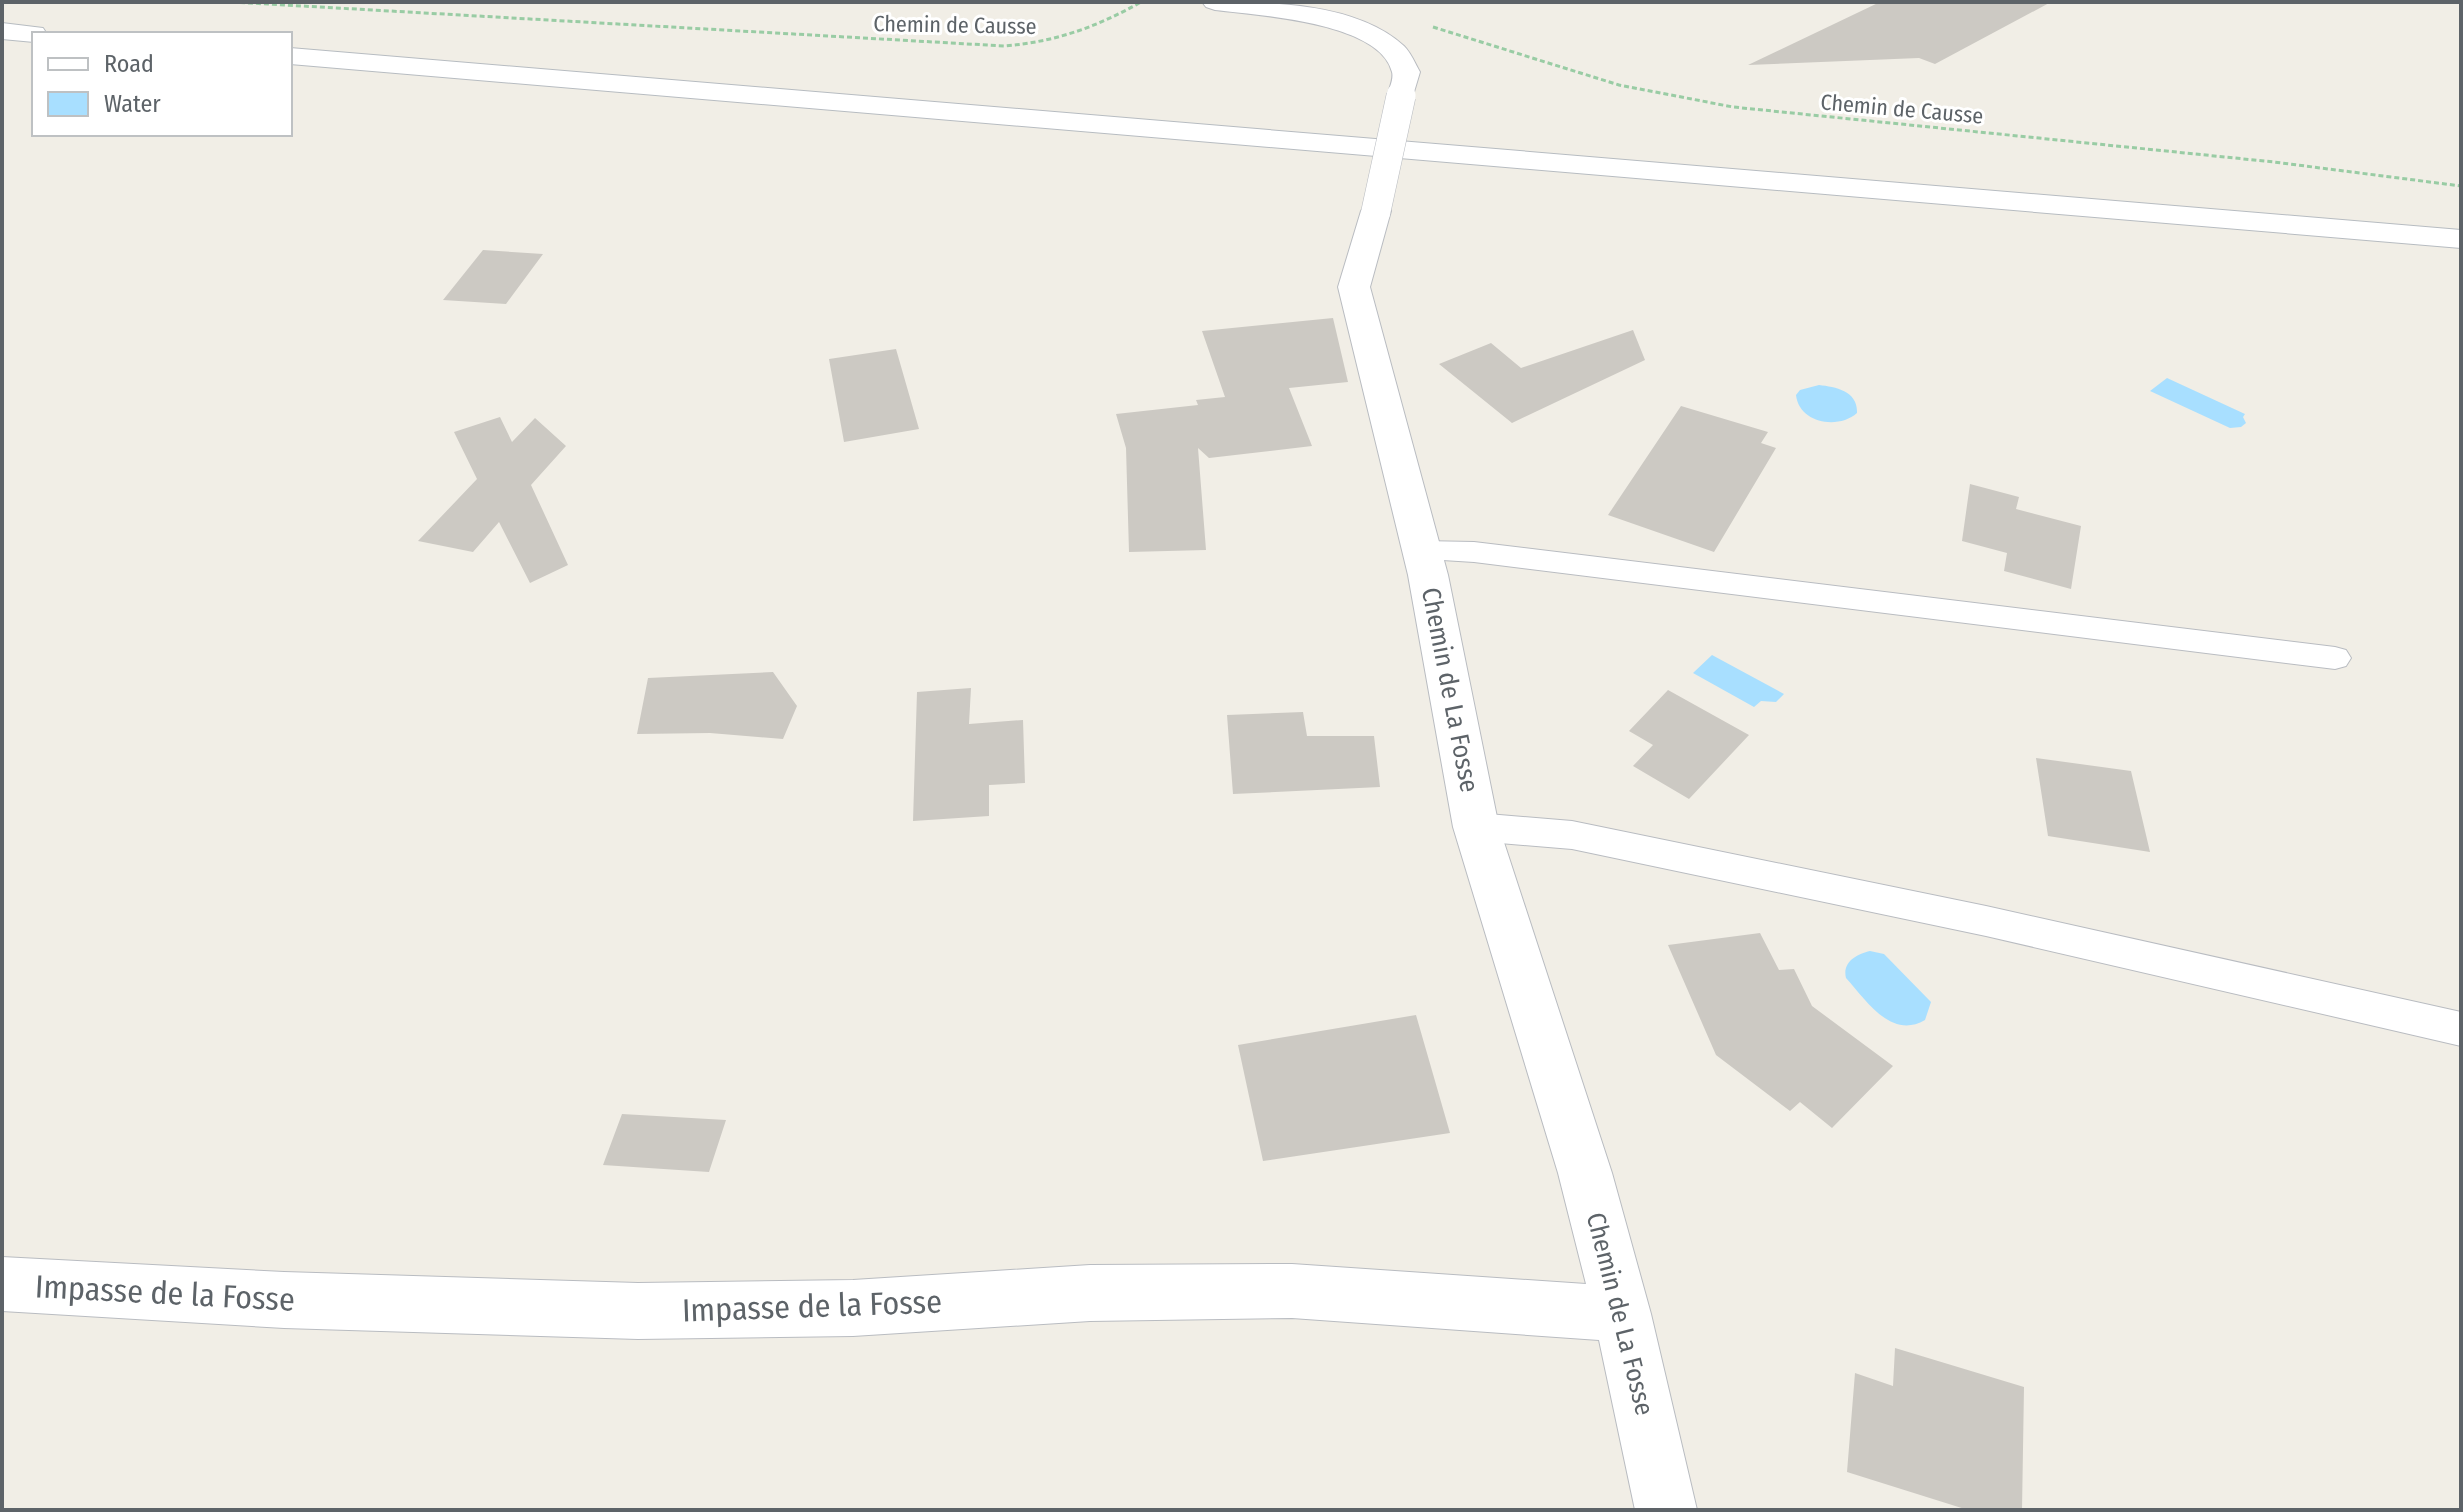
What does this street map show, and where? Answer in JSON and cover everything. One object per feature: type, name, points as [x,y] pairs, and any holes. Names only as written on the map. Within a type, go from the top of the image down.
[{"type":"street","name":"Chemin de La Fosse","points":[[1215,2],[1346,24],[1397,53],[1407,74],[1376,211],[1353,282],[1422,551],[1476,827],[1569,1115],[1622,1314],[1666,1510]]},
{"type":"street","points":[[2,31],[32,34]]},
{"type":"street","points":[[292,56],[2461,239]]},
{"type":"street","name":"Impasse de la Fosse","points":[[2,1284],[284,1300],[638,1311],[853,1308],[1090,1293],[1292,1291],[1622,1314]]},
{"type":"lane","points":[[1422,551],[1474,552],[2335,658]]},
{"type":"lane","points":[[1476,827],[1572,835],[1986,921],[2461,1029]]},
{"type":"path","name":"Chemin de Causse","points":[[232,2],[1004,46],[1048,43],[1073,36],[1096,28],[1141,2]]},
{"type":"path","name":"Chemin de Causse","points":[[1429,26],[1619,85],[1733,107],[2274,162],[2461,186]]},
{"type":"water","points":[[2167,378],[2245,414],[2246,423],[2230,428],[2150,391]]},
{"type":"water","points":[[1819,385],[1850,395],[1857,413],[1830,422],[1820,421],[1804,412],[1796,395],[1800,390]]},
{"type":"water","points":[[1712,655],[1784,694],[1776,702],[1761,701],[1754,707],[1693,673]]},
{"type":"water","points":[[1870,951],[1884,954],[1931,1002],[1925,1020],[1913,1025],[1890,1021],[1880,1015],[1846,978],[1848,963]]},
{"type":"building","points":[[1880,2],[2051,2],[1935,64],[1919,58],[1748,65]]},
{"type":"building","points":[[483,250],[543,254],[506,304],[443,300]]},
{"type":"building","points":[[1333,318],[1348,382],[1289,388],[1312,446],[1209,458],[1198,448],[1206,550],[1129,552],[1126,448],[1116,414],[1198,405],[1196,400],[1225,397],[1202,331]]},
{"type":"building","points":[[1633,330],[1645,360],[1512,423],[1439,364],[1491,343],[1521,368]]},
{"type":"building","points":[[896,349],[919,429],[844,442],[829,359]]},
{"type":"building","points":[[1681,406],[1768,432],[1761,443],[1776,448],[1714,552],[1608,515]]},
{"type":"building","points":[[500,417],[512,442],[535,418],[566,446],[531,485],[568,565],[530,583],[499,522],[473,552],[418,541],[477,479],[454,432]]},
{"type":"building","points":[[1970,484],[2019,497],[2016,509],[2081,526],[2071,589],[2004,571],[2007,553],[1962,541]]},
{"type":"building","points":[[773,672],[797,706],[783,739],[710,733],[637,734],[648,678]]},
{"type":"building","points":[[971,688],[969,724],[1023,720],[1025,783],[989,785],[989,816],[913,821],[917,692]]},
{"type":"building","points":[[1668,690],[1749,735],[1689,799],[1633,766],[1653,745],[1629,731]]},
{"type":"building","points":[[1303,712],[1307,736],[1374,736],[1380,787],[1233,794],[1227,715]]},
{"type":"building","points":[[2036,758],[2131,771],[2150,852],[2048,836]]},
{"type":"building","points":[[1760,933],[1779,970],[1794,969],[1812,1006],[1893,1066],[1832,1128],[1800,1102],[1790,1111],[1716,1055],[1668,945]]},
{"type":"building","points":[[1416,1015],[1450,1133],[1263,1161],[1238,1045]]},
{"type":"building","points":[[622,1114],[726,1120],[709,1172],[603,1165]]},
{"type":"building","points":[[1895,1348],[2024,1387],[2022,1510],[1968,1510],[1847,1472],[1855,1373],[1893,1386]]}]
